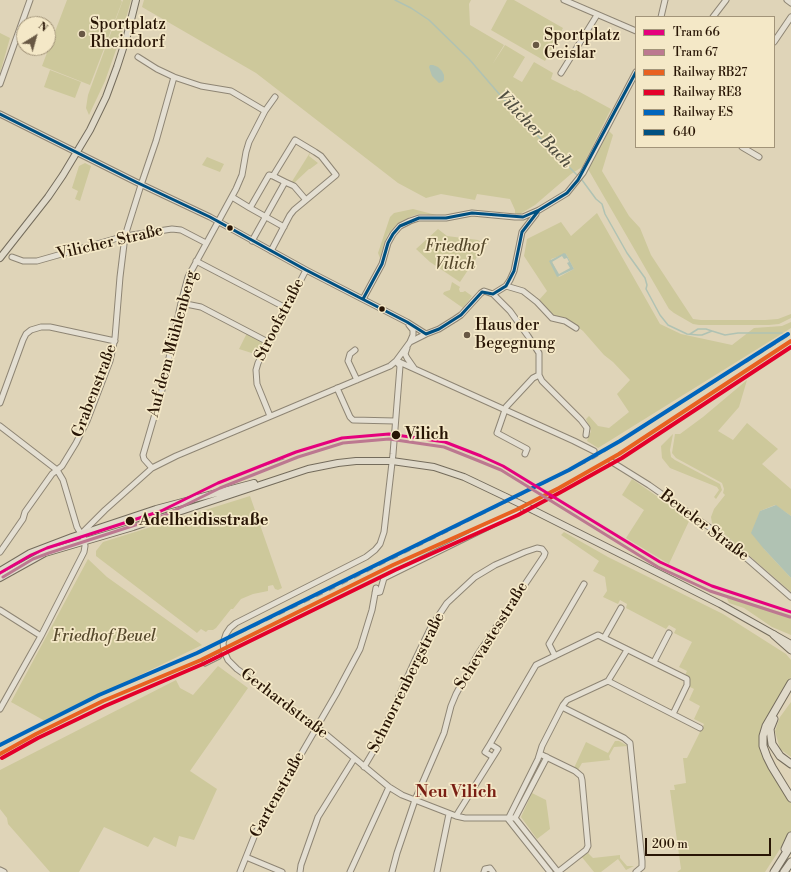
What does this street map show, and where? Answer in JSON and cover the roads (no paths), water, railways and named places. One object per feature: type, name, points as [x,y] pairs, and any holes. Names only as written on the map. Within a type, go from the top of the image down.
[{"type":"highway","points":[[774,635],[791,650]]},
{"type":"highway","points":[[791,684],[766,726],[763,741],[763,746],[767,757],[791,798]]},
{"type":"highway","points":[[791,692],[776,715],[770,729],[772,744],[775,751],[784,760],[791,764]]},
{"type":"highway","points":[[779,864],[791,836]]},
{"type":"highway","points":[[774,872],[791,845]]},
{"type":"highway","points":[[784,872],[791,862]]},
{"type":"main road","points":[[0,258],[48,196],[77,153],[90,130],[106,97],[125,42],[136,0]]},
{"type":"main road","points":[[0,571],[42,548],[82,533],[156,510],[299,470],[356,461],[392,461],[426,466],[464,477],[720,604],[751,620],[791,644]]},
{"type":"main road","points":[[0,578],[45,554],[308,469]]},
{"type":"street","points":[[0,84],[30,0]]},
{"type":"street","points":[[564,0],[635,31]]},
{"type":"street","points":[[660,16],[665,0]]},
{"type":"street","points":[[715,16],[726,0]]},
{"type":"street","points":[[787,0],[791,3]]},
{"type":"street","points":[[561,73],[597,15]]},
{"type":"street","points":[[775,41],[791,17]]},
{"type":"street","points":[[138,57],[157,69],[174,77],[201,86],[231,91],[265,111]]},
{"type":"street","name":"Grabenstraße","points":[[0,552],[23,518],[25,512],[52,474],[62,466],[87,421],[110,361],[115,341],[125,236],[156,141],[174,77]]},
{"type":"street","points":[[363,299],[383,261],[388,243],[393,234],[400,226],[410,220],[420,218],[446,218],[472,213],[523,217],[540,210],[567,193],[582,174],[634,80]]},
{"type":"street","name":"Auf dem Mühlenberg","points":[[151,467],[144,459],[143,455],[162,390],[188,277],[232,197],[240,180],[249,142],[265,111],[275,97]]},
{"type":"street","points":[[0,114],[218,222],[306,270],[407,322],[426,334]]},
{"type":"street","points":[[271,251],[294,210],[336,175],[321,156],[296,140],[273,176]]},
{"type":"street","points":[[744,148],[759,157]]},
{"type":"street","points":[[250,208],[269,175],[294,186],[306,200]]},
{"type":"street","points":[[252,241],[285,182]]},
{"type":"street","points":[[232,197],[284,227]]},
{"type":"street","points":[[492,294],[506,286],[510,280],[514,270],[522,232],[540,210]]},
{"type":"street","points":[[523,217],[526,218],[528,223]]},
{"type":"street","name":"Vilicher Straße","points":[[12,257],[23,262],[38,261],[125,236],[172,229],[181,230],[206,243]]},
{"type":"street","points":[[196,261],[286,308]]},
{"type":"street","name":"Stroofstraße","points":[[270,416],[255,376],[258,363],[306,270]]},
{"type":"street","points":[[506,286],[523,291],[537,302],[552,318],[565,321],[576,328]]},
{"type":"street","points":[[82,533],[151,467],[386,368],[396,361],[409,344],[426,334],[439,329],[461,314],[482,292],[492,294],[510,312],[538,349],[540,358],[540,375],[542,381],[581,420],[587,428],[586,435]]},
{"type":"street","points":[[181,303],[201,307],[268,342]]},
{"type":"street","points":[[407,322],[413,335],[406,354],[414,368]]},
{"type":"street","points":[[0,403],[23,340],[26,334],[31,330],[41,326],[50,327],[115,341]]},
{"type":"street","points":[[355,350],[350,354],[348,361],[357,380]]},
{"type":"street","points":[[396,361],[594,451]]},
{"type":"street","name":"Gerhardstraße","points":[[396,361],[400,366],[392,461],[384,534],[380,544],[375,550],[354,563],[239,621],[230,628],[224,638],[224,651],[231,664],[317,727],[389,787],[415,800],[456,816],[465,818],[515,818]]},
{"type":"street","points":[[525,454],[528,449],[497,433],[505,410],[533,378],[540,375]]},
{"type":"street","points":[[337,388],[350,417],[353,420],[395,421]]},
{"type":"street","points":[[0,426],[57,470],[63,480],[77,527],[82,533],[85,542],[84,552],[41,636],[0,710]]},
{"type":"street","name":"Beueler Straße","points":[[612,462],[649,485],[707,526],[791,597]]},
{"type":"street","name":"Gartenstraße","points":[[240,872],[262,820],[335,696],[360,649],[376,591],[380,592],[384,578],[518,512]]},
{"type":"street","name":"Schevastesstraße","points":[[392,872],[415,800],[444,733],[451,706],[456,694],[478,654],[545,553],[539,548],[532,550]]},
{"type":"street","name":"Schnorrenbergstraße","points":[[364,767],[377,745],[416,658],[440,612],[454,596],[475,577],[508,559],[532,550]]},
{"type":"street","points":[[555,656],[549,644],[584,584]]},
{"type":"street","points":[[604,638],[621,608]]},
{"type":"street","points":[[0,610],[41,636]]},
{"type":"street","points":[[0,616],[6,614]]},
{"type":"street","points":[[654,662],[669,633]]},
{"type":"street","points":[[493,757],[485,752],[536,665],[598,635],[687,679],[687,685],[673,714]]},
{"type":"street","points":[[550,872],[508,818],[562,707],[567,700],[608,681],[627,650]]},
{"type":"street","points":[[205,663],[219,656]]},
{"type":"street","points":[[608,681],[700,728]]},
{"type":"street","points":[[562,707],[624,738],[630,743],[642,861],[642,867],[636,872]]},
{"type":"street","points":[[456,816],[498,749],[490,744]]},
{"type":"street","points":[[540,754],[574,770],[581,776],[588,846],[586,850],[558,872],[515,818],[546,757]]},
{"type":"street","points":[[300,872],[301,865],[318,817],[354,759]]},
{"type":"street","points":[[350,872],[389,787]]},
{"type":"street","points":[[436,872],[449,814]]},
{"type":"street","points":[[246,857],[282,872]]},
{"type":"street","points":[[484,870],[490,868],[493,872]]},
{"type":"street","points":[[0,870],[4,872]]},
{"type":"waterway","name":"Vilicher Bach","points":[[395,0],[411,8],[429,20],[469,59],[519,117],[582,180],[596,199],[602,204],[605,214],[627,253],[645,278],[647,285],[646,289],[660,315],[668,325],[687,334],[698,335],[712,331],[725,335],[738,333],[782,333]]},
{"type":"waterway","name":"Vilicher Bach","points":[[690,334],[698,329],[712,331]]},
{"type":"tram line","name":"66","points":[[0,573],[31,555],[47,548],[161,511],[218,483],[296,452],[342,438],[389,434],[445,442],[481,456],[503,466],[660,562],[712,586],[791,612]]},
{"type":"tram line","name":"67","points":[[3,577],[33,559],[163,516],[220,488],[298,457],[343,443],[389,439],[444,447],[501,470],[658,567],[710,591],[790,617]]},
{"type":"tram line","points":[[251,470],[284,459]]},
{"type":"railway","points":[[228,639],[330,590],[594,458],[791,334]]},
{"type":"rail line","name":"ES","points":[[0,745],[99,695],[197,653],[569,470],[620,441],[788,334]]},
{"type":"rail line","name":"RB27","points":[[0,754],[36,734],[103,701],[201,660],[393,565],[516,510],[559,488],[619,454],[791,341]]},
{"type":"rail line","name":"RE8","points":[[2,758],[38,738],[105,706],[203,664],[395,570],[518,515],[622,458],[791,347]]},
{"type":"place","name":"Sportplatz Rheindorf","points":[[82,34]]},
{"type":"place","name":"Sportplatz Geislar","points":[[536,45]]},
{"type":"place","name":"Haus der Begegnung","points":[[467,335]]},
{"type":"place","name":"Vilich","points":[[396,435]]},
{"type":"place","name":"Adelheidisstraße","points":[[130,521]]},
{"type":"district","name":"Neu Vilich","points":[[456,793]]},
{"type":"park label","name":"Friedhof Vilich","points":[[455,256]]},
{"type":"park label","name":"Friedhof Beuel","points":[[104,637]]}]
